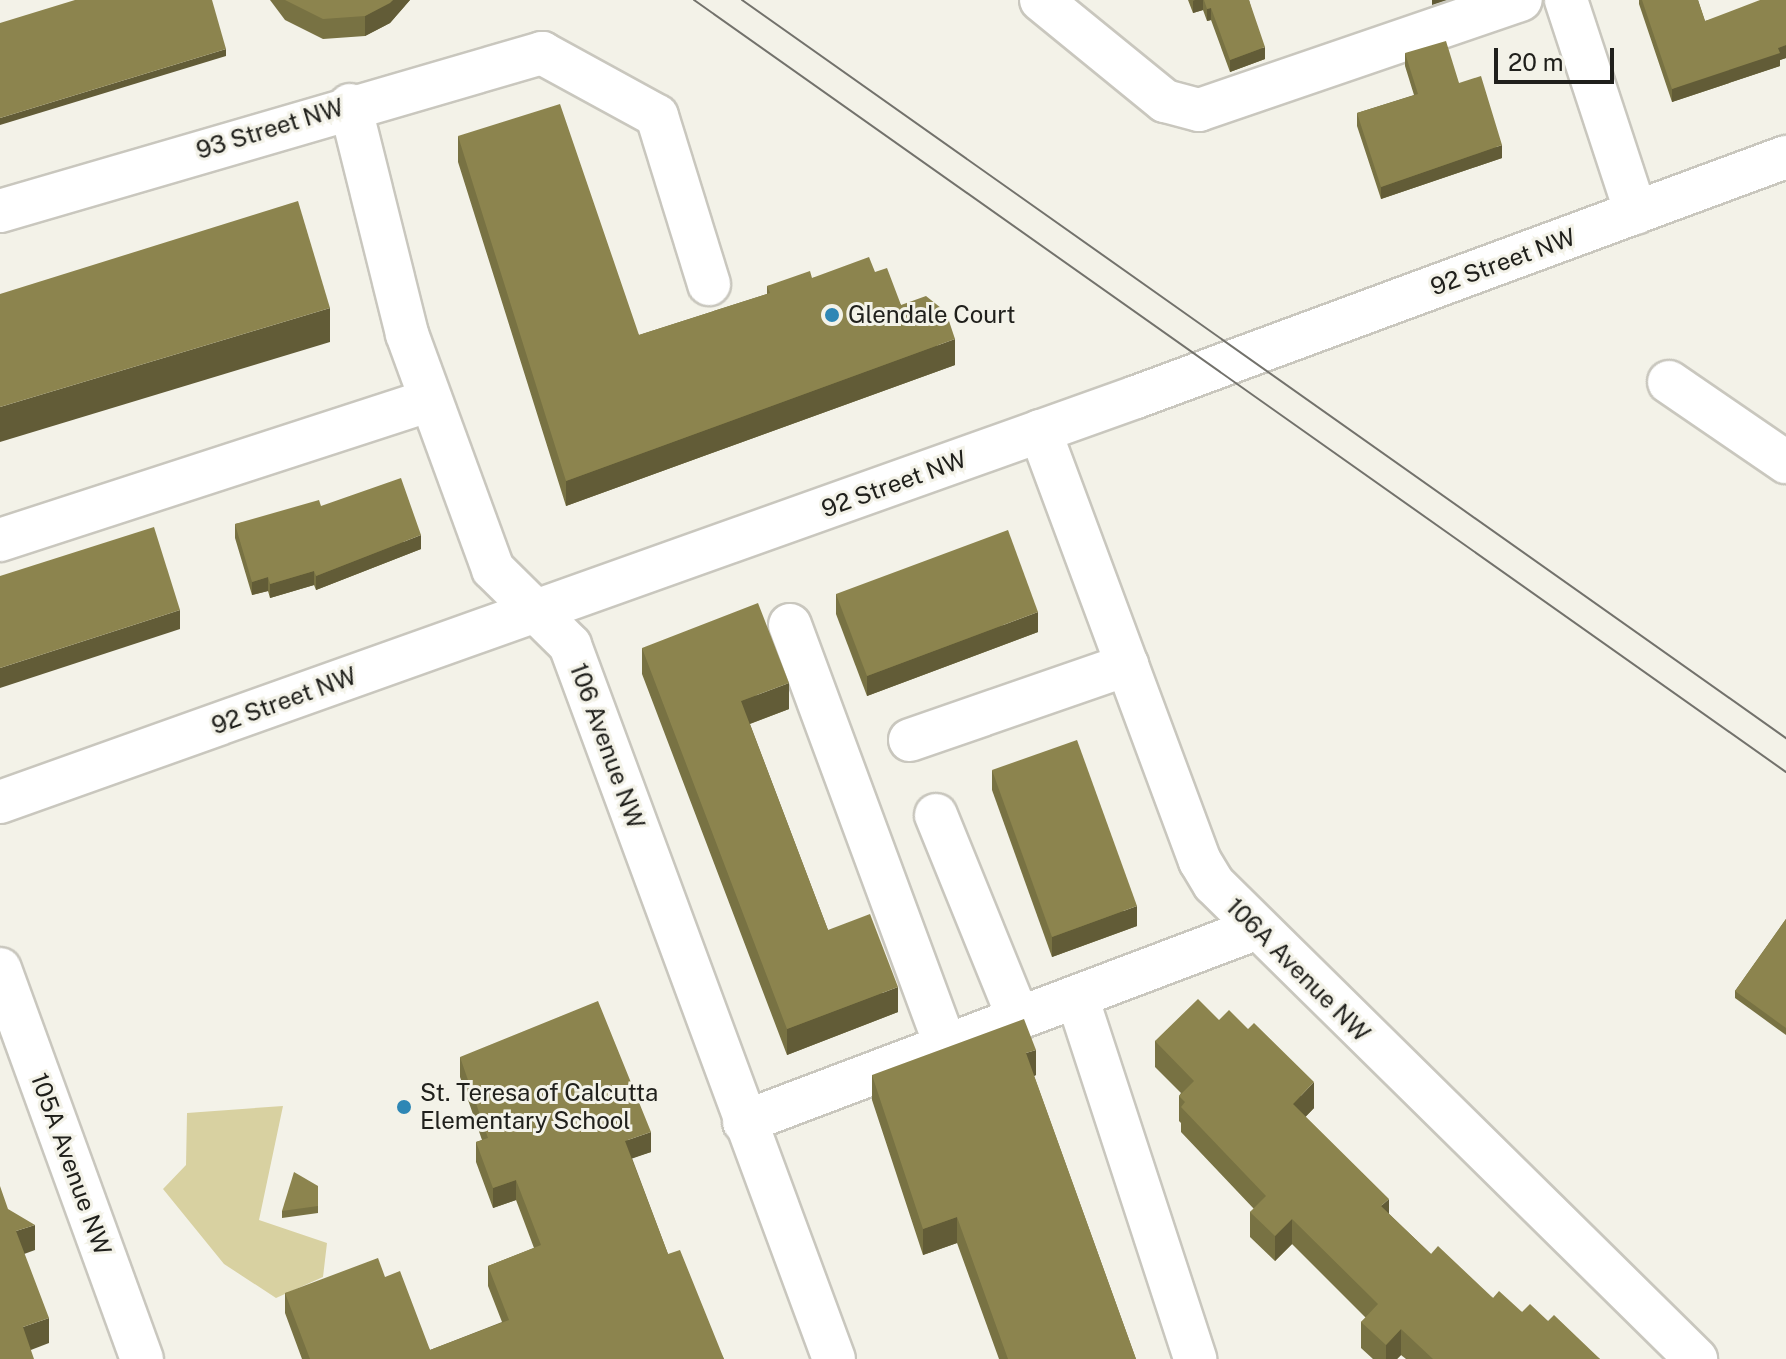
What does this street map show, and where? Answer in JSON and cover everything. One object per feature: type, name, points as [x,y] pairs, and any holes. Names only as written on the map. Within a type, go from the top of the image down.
[{"type":"street","points":[[1041,0],[1165,101],[1199,110],[1521,0]]},
{"type":"street","points":[[1566,0],[1636,213]]},
{"type":"street","name":"93 Street NW","points":[[0,211],[350,105],[542,53],[657,116],[709,284]]},
{"type":"street","name":"106 Avenue NW","points":[[350,105],[407,334],[493,569],[539,611],[570,645],[834,1359]]},
{"type":"street","name":"92 Street NW","points":[[0,802],[1040,431],[1786,157]]},
{"type":"street","points":[[1669,382],[1786,462]]},
{"type":"street","points":[[0,540],[430,400]]},
{"type":"street","name":"106A Avenue NW","points":[[1040,431],[1200,861],[1255,929],[1696,1359]]},
{"type":"street","points":[[790,625],[946,1046]]},
{"type":"street","points":[[910,740],[1127,665]]},
{"type":"street","points":[[936,815],[1019,1019]]},
{"type":"street","points":[[744,1122],[1255,929]]},
{"type":"street","name":"105A Avenue NW","points":[[0,969],[142,1359]]},
{"type":"street","points":[[1077,997],[1195,1359]]},
{"type":"shaded area","points":[[283,1106],[259,1220],[327,1243],[323,1277],[276,1298],[224,1264],[163,1189],[186,1165],[187,1113]]},
{"type":"building","points":[[75,0],[212,0],[226,49],[0,118],[0,23]]},
{"type":"building","points":[[285,0],[393,0],[365,16],[323,19]]},
{"type":"building","points":[[1204,0],[1249,0],[1265,47],[1230,60],[1211,8],[1207,9]]},
{"type":"building","points":[[1642,0],[1698,0],[1705,21],[1760,0],[1786,0],[1786,45],[1778,48],[1780,53],[1672,89]]},
{"type":"building","points":[[1446,41],[1459,83],[1481,76],[1502,145],[1381,187],[1357,113],[1418,94],[1405,53]]},
{"type":"building","name":"Glendale Court","points":[[560,104],[639,335],[770,293],[767,286],[810,271],[812,278],[869,257],[875,272],[887,268],[901,305],[926,296],[946,312],[955,339],[566,481],[458,136]]},
{"type":"building","points":[[298,201],[330,308],[0,407],[0,294]]},
{"type":"building","points":[[401,478],[421,535],[316,576],[314,571],[270,584],[268,577],[252,582],[235,524],[319,500],[321,506]]},
{"type":"building","points":[[154,527],[180,610],[0,668],[0,576]]},
{"type":"building","points":[[1008,530],[1038,612],[867,676],[836,594]]},
{"type":"building","points":[[758,603],[789,683],[741,701],[828,930],[870,914],[898,987],[787,1029],[642,648]]},
{"type":"building","points":[[1077,740],[1137,906],[1052,937],[992,770]]},
{"type":"building","points":[[1786,919],[1786,1028],[1735,991]]},
{"type":"building","points":[[1198,999],[1219,1020],[1229,1010],[1248,1029],[1254,1023],[1314,1082],[1293,1104],[1389,1199],[1381,1206],[1431,1254],[1438,1246],[1493,1298],[1499,1291],[1522,1312],[1530,1304],[1548,1321],[1554,1315],[1600,1359],[1433,1359],[1401,1329],[1386,1345],[1361,1322],[1378,1304],[1292,1219],[1275,1236],[1250,1212],[1266,1196],[1181,1107],[1185,1102],[1179,1096],[1194,1081],[1155,1041]]},
{"type":"building","points":[[598,1001],[651,1132],[625,1141],[668,1254],[680,1250],[724,1359],[310,1359],[285,1293],[378,1258],[385,1277],[400,1271],[430,1350],[509,1320],[488,1266],[541,1245],[516,1180],[493,1188],[476,1142],[488,1138],[460,1057]]},
{"type":"building","points":[[1024,1019],[1036,1050],[1026,1053],[1136,1359],[1008,1359],[957,1217],[923,1229],[872,1075]]},
{"type":"building","points":[[294,1172],[318,1186],[318,1206],[282,1211]]},
{"type":"building","points":[[0,1186],[8,1209],[35,1225],[16,1231],[49,1318],[23,1327],[34,1359],[0,1359]]},
{"type":"tram line","points":[[694,0],[1786,772]]},
{"type":"tram line","points":[[742,0],[1786,738]]},
{"type":"place","name":"Glendale Court","points":[[832,315]]},
{"type":"place","name":"St. Teresa of Calcutta Elementary School","points":[[404,1107]]}]
